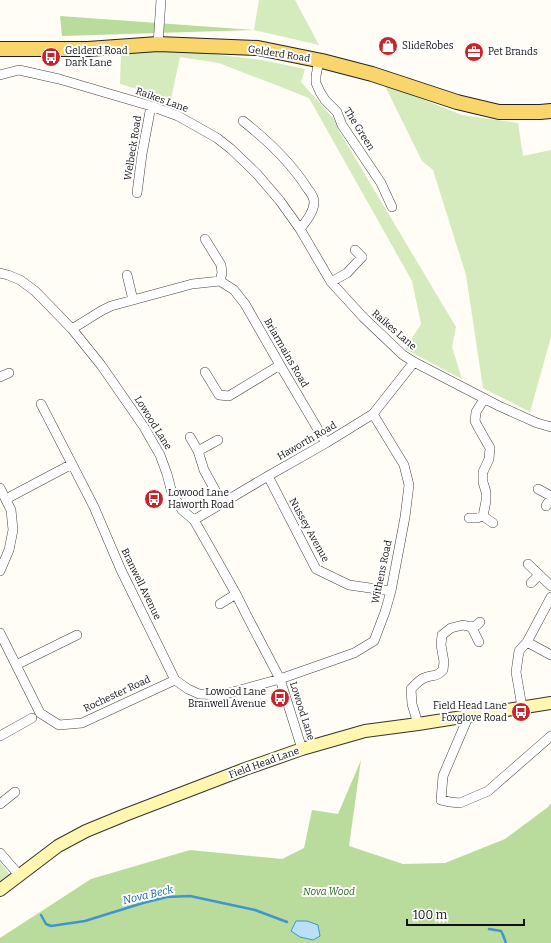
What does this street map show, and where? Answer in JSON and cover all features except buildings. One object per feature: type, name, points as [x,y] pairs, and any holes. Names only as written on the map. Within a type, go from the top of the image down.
[{"type":"main road","name":"Gelderd Road","points":[[0,49],[88,49],[158,44],[258,48],[319,60],[372,74],[457,102],[499,112],[551,111]]},
{"type":"main road","name":"Field Head Lane","points":[[0,890],[58,846],[86,831],[245,769],[302,749],[365,731],[551,703]]},
{"type":"street","points":[[158,44],[161,0]]},
{"type":"street","name":"The Green","points":[[319,60],[316,83],[320,92],[325,100],[337,112],[342,125],[381,183],[392,207]]},
{"type":"street","name":"Raikes Lane","points":[[0,75],[19,70],[59,79],[151,106],[178,116],[217,138],[231,149],[262,180],[280,202],[300,229],[331,282],[363,317],[403,355],[484,399],[536,423],[551,427]]},
{"type":"street","name":"Welbeck Road","points":[[137,193],[142,154],[151,106]]},
{"type":"street","points":[[243,121],[269,142],[285,158],[312,194],[314,198],[314,206],[311,214],[300,229]]},
{"type":"street","points":[[72,329],[111,306],[192,284],[220,281],[222,273],[221,265],[205,239]]},
{"type":"street","points":[[331,282],[347,273],[362,257],[355,250]]},
{"type":"street","name":"Lowood Lane","points":[[0,273],[20,280],[35,291],[72,329],[101,364],[144,427],[160,455],[172,493],[182,510],[194,520],[236,594],[280,679],[302,749]]},
{"type":"street","points":[[127,275],[133,300]]},
{"type":"street","name":"Briarmains Road","points":[[220,281],[234,290],[245,304],[326,443]]},
{"type":"street","name":"Haworth Road","points":[[194,520],[373,414],[414,362]]},
{"type":"street","points":[[205,372],[219,395],[229,396],[280,366]]},
{"type":"street","points":[[0,377],[9,373]]},
{"type":"street","points":[[483,516],[486,502],[486,492],[483,482],[483,472],[489,459],[490,448],[475,421],[476,412],[484,399]]},
{"type":"street","name":"Branwell Avenue","points":[[41,404],[94,506],[121,570],[175,680]]},
{"type":"street","name":"Withens Road","points":[[280,679],[354,653],[374,641],[385,612],[391,591],[406,517],[409,485],[404,465],[373,414]]},
{"type":"street","points":[[190,437],[198,451],[204,470],[222,503]]},
{"type":"street","points":[[198,451],[218,440]]},
{"type":"street","points":[[6,499],[72,464]]},
{"type":"street","name":"Nussey Avenue","points":[[268,476],[316,569],[349,584],[391,591]]},
{"type":"street","points":[[0,488],[11,510],[13,530],[9,550],[0,571]]},
{"type":"street","points":[[538,489],[551,497],[546,506]]},
{"type":"street","points":[[468,518],[483,516]]},
{"type":"street","points":[[483,516],[493,523]]},
{"type":"street","points":[[528,564],[551,586]]},
{"type":"street","points":[[531,583],[540,575]]},
{"type":"street","points":[[220,604],[236,594]]},
{"type":"street","points":[[522,707],[516,672],[519,651],[527,642],[551,597]]},
{"type":"street","points":[[418,724],[412,704],[411,690],[417,682],[424,678],[438,675],[443,670],[444,662],[441,645],[442,635],[451,628],[463,625],[471,627],[480,622]]},
{"type":"street","points":[[471,627],[479,642]]},
{"type":"street","name":"Rochester Road","points":[[0,633],[40,713],[59,725],[82,723],[175,680]]},
{"type":"street","points":[[16,664],[77,635]]},
{"type":"street","points":[[527,642],[551,655]]},
{"type":"street","points":[[175,680],[199,694],[220,695],[280,679]]},
{"type":"street","points":[[469,715],[443,776],[441,800],[460,803],[488,791],[551,736]]},
{"type":"street","points":[[0,736],[32,718]]},
{"type":"street","points":[[0,804],[15,792]]},
{"type":"street","points":[[0,853],[19,875]]},
{"type":"green space","points":[[259,0],[295,0],[319,45],[254,30]]},
{"type":"green space","points":[[60,16],[254,30],[62,36]]},
{"type":"green space","points":[[176,50],[262,60],[305,69],[301,82],[334,119],[339,131],[456,327],[452,347],[462,379],[405,349],[421,324],[412,281],[309,98],[219,63],[180,57],[171,99],[120,84],[121,54]]},
{"type":"green space","points":[[384,84],[462,115],[518,123],[523,156],[551,150],[551,337],[530,412],[483,388],[466,275],[433,170],[422,161]]},
{"type":"green space","name":"Nova Wood","points":[[361,760],[349,846],[403,864],[445,863],[505,839],[548,807],[551,803],[551,943],[0,943],[0,938],[91,879],[190,850],[282,859],[304,848],[312,810],[338,814]]},
{"type":"green space","points":[[0,862],[11,876],[0,885]]},
{"type":"water","points":[[296,921],[307,921],[318,925],[320,936],[313,940],[300,937],[291,931]]},
{"type":"waterway","name":"Nova Beck","points":[[41,915],[46,924],[51,926],[85,921],[167,897],[190,896],[255,910],[287,922]]},
{"type":"waterway","points":[[489,929],[501,931],[506,943]]},
{"type":"place","name":"SlideRobes","points":[[388,46]]},
{"type":"place","name":"Pet Brands","points":[[474,52]]},
{"type":"place","name":"Gelderd Road Dark Lane","points":[[51,57]]},
{"type":"place","name":"Lowood Lane Haworth Road","points":[[154,499]]},
{"type":"place","name":"Lowood Lane Branwell Avenue","points":[[280,698]]},
{"type":"place","name":"Field Head Lane Foxglove Road","points":[[521,712]]}]
